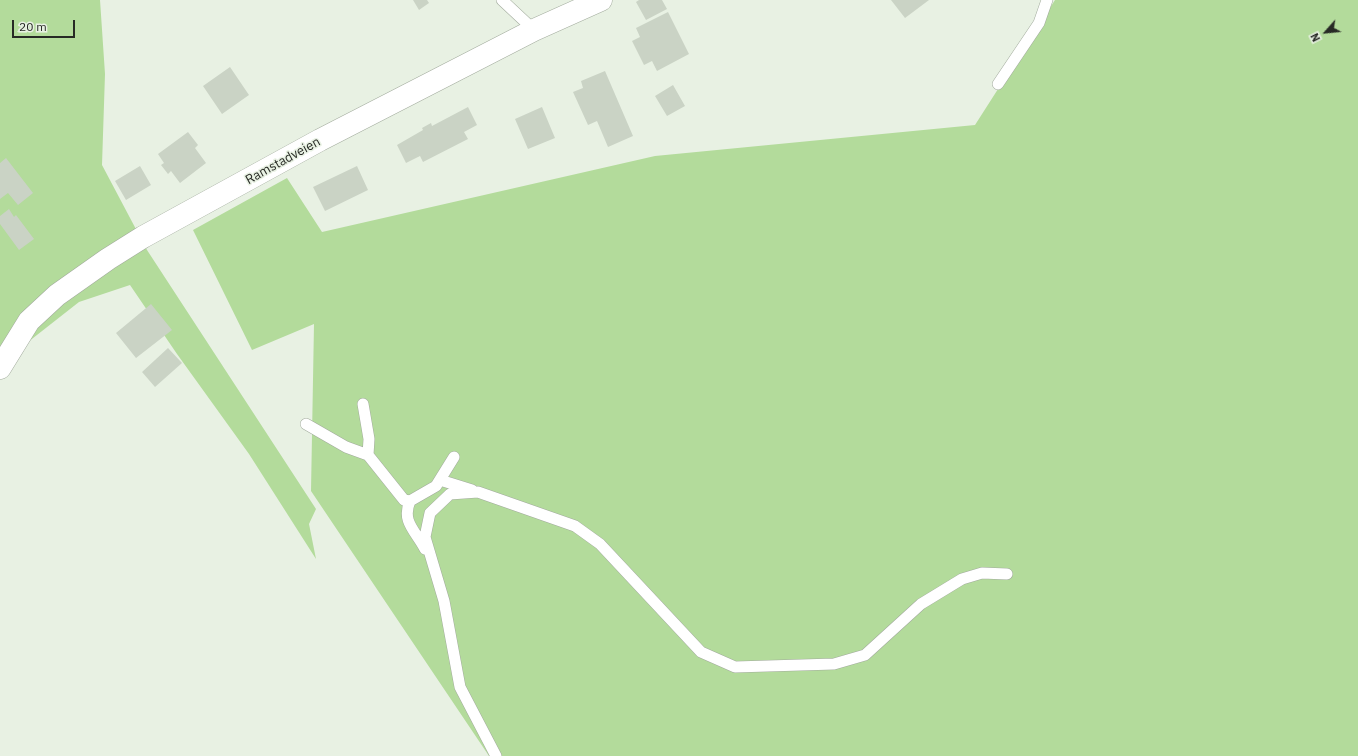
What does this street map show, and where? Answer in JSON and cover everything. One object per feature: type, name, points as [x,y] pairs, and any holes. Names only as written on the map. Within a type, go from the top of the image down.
[{"type":"street","name":"Ramstadveien","points":[[0,368],[29,320],[57,295],[108,259],[143,237],[320,140],[534,30],[601,0]]},
{"type":"lane","points":[[502,0],[534,30]]},
{"type":"lane","points":[[998,84],[1039,23],[1047,0]]},
{"type":"lane","points":[[363,404],[369,439],[368,455]]},
{"type":"lane","points":[[306,424],[346,447],[368,455],[404,500],[410,501]]},
{"type":"lane","points":[[436,573],[423,545],[410,525],[406,511],[410,501],[436,486],[454,457]]},
{"type":"lane","points":[[440,480],[575,526],[600,544],[701,652],[735,667],[834,664],[865,655],[921,604],[962,579],[982,573],[1006,574]]},
{"type":"lane","points":[[478,492],[450,494],[430,513],[425,537],[444,601],[460,687],[496,756]]},
{"type":"green space","points":[[0,0],[100,0],[105,74],[102,165],[147,250],[316,509],[309,524],[316,559],[249,454],[177,354],[130,285],[79,302],[0,364]]},
{"type":"green space","points":[[1055,0],[1358,0],[1358,756],[489,756],[311,491],[314,324],[252,350],[193,230],[287,178],[322,232],[655,156],[975,125]]},
{"type":"building","points":[[413,0],[427,0],[429,3],[419,10]]},
{"type":"building","points":[[639,0],[662,0],[667,9],[646,20],[636,2]]},
{"type":"building","points":[[891,0],[929,0],[905,18]]},
{"type":"building","points":[[668,12],[689,54],[657,71],[652,61],[644,65],[632,41],[640,37],[636,28]]},
{"type":"building","points":[[230,67],[249,95],[222,114],[203,86]]},
{"type":"building","points":[[605,71],[633,136],[608,147],[597,121],[588,125],[573,92],[583,88],[581,81]]},
{"type":"building","points":[[673,85],[685,106],[667,116],[655,96]]},
{"type":"building","points":[[468,107],[477,125],[464,132],[468,139],[423,162],[420,156],[406,163],[397,145],[423,130],[422,128],[431,123],[432,126]]},
{"type":"building","points":[[542,107],[555,138],[528,149],[515,119]]},
{"type":"building","points":[[188,132],[198,145],[195,148],[206,163],[180,183],[171,171],[168,174],[161,165],[164,163],[158,154]]},
{"type":"building","points":[[6,158],[33,193],[18,205],[8,193],[0,199],[0,163]]},
{"type":"building","points":[[140,166],[151,185],[126,200],[115,181]]},
{"type":"building","points":[[357,166],[368,190],[325,211],[313,187]]},
{"type":"building","points":[[9,209],[14,217],[16,215],[34,239],[19,250],[0,224],[0,216]]},
{"type":"building","points":[[151,304],[172,330],[136,358],[116,333]]},
{"type":"building","points":[[168,348],[182,363],[155,387],[142,372]]}]
